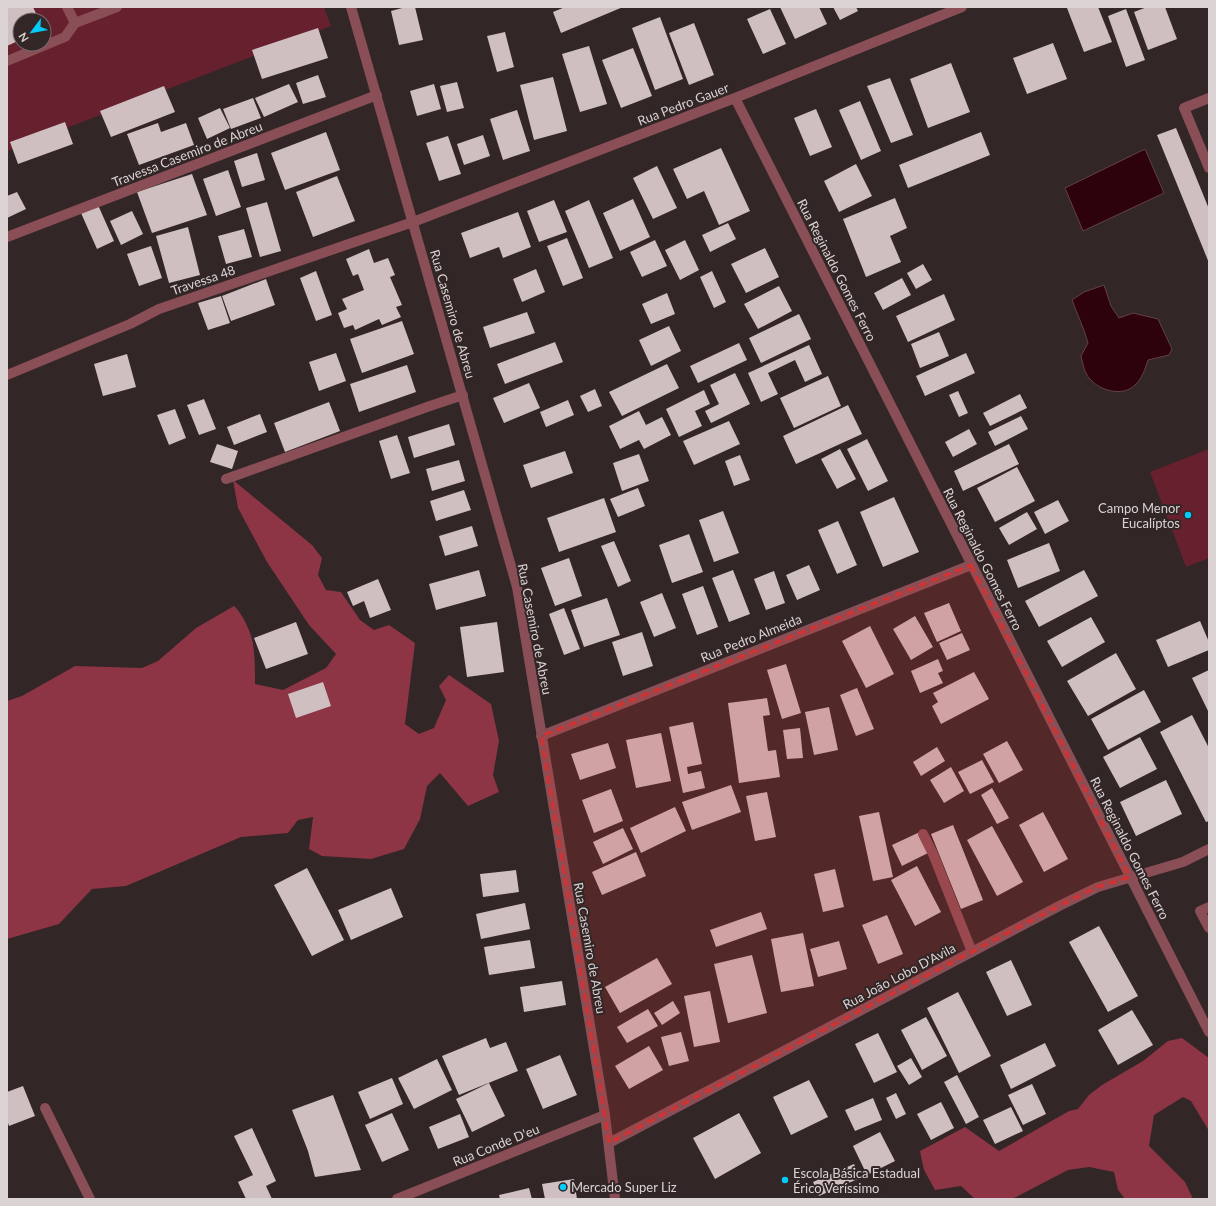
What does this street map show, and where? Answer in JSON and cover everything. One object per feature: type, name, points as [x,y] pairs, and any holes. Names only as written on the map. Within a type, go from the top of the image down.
[{"type":"street","points":[[67,7],[75,23]]},
{"type":"street","points":[[7,62],[65,37],[75,23],[117,7]]},
{"type":"street","name":"Rua Casemiro de Abreu","points":[[351,7],[517,587],[605,1115],[615,1199]]},
{"type":"street","name":"Rua Pedro Gauer","points":[[413,222],[735,98],[962,7]]},
{"type":"street","name":"Travessa Casemiro de Abreu","points":[[7,237],[377,95]]},
{"type":"street","name":"Rua Reginaldo Gomes Ferro","points":[[735,98],[1209,1032]]},
{"type":"street","points":[[1209,98],[1184,108],[1209,168]]},
{"type":"street","name":"Travessa 48","points":[[7,375],[130,324],[159,308],[413,222]]},
{"type":"street","points":[[226,479],[463,395]]},
{"type":"street","name":"Rua Pedro Almeida","points":[[541,736],[971,565]]},
{"type":"street","points":[[923,834],[933,854],[972,952]]},
{"type":"street","name":"Rua João Lobo D'Avila","points":[[609,1143],[1061,905],[1098,887],[1184,862],[1209,849]]},
{"type":"street","points":[[1209,906],[1200,911],[1209,928]]},
{"type":"street","points":[[45,1108],[90,1199]]},
{"type":"street","name":"Rua Conde D'eu","points":[[397,1199],[605,1115]]},
{"type":"highlighted area","points":[[971,565],[1130,877],[1098,887],[1061,905],[609,1143],[541,736]]},
{"type":"shaded area","points":[[7,7],[324,7],[331,26],[7,151]]},
{"type":"shaded area","points":[[1145,149],[1164,193],[1083,231],[1065,188]]},
{"type":"shaded area","points":[[1104,285],[1111,306],[1119,318],[1133,313],[1158,319],[1172,349],[1169,355],[1148,360],[1140,380],[1130,389],[1118,392],[1100,387],[1086,374],[1081,356],[1088,343],[1072,300],[1084,292]]},
{"type":"shaded area","name":"Campo Menor Eucalíptos","points":[[1209,449],[1209,558],[1186,567],[1150,472]]},
{"type":"shaded area","points":[[233,480],[312,545],[322,558],[318,575],[326,590],[341,592],[360,620],[374,630],[389,625],[415,643],[405,724],[419,734],[434,728],[446,700],[439,686],[449,675],[491,704],[499,741],[493,775],[499,792],[468,806],[440,773],[427,786],[420,819],[404,849],[371,859],[322,856],[309,849],[313,817],[298,820],[288,833],[241,837],[126,886],[92,889],[59,924],[7,939],[7,701],[22,696],[75,666],[142,668],[158,661],[196,628],[234,606],[245,621],[254,646],[255,684],[283,690],[326,668],[336,654],[309,625],[267,562],[238,508]]},
{"type":"shaded area","points":[[1182,1038],[1209,1058],[1209,1131],[1191,1101],[1183,1097],[1154,1115],[1149,1146],[1185,1182],[1193,1199],[1125,1199],[1118,1190],[1114,1172],[1089,1167],[1068,1170],[1012,1199],[975,1199],[961,1186],[935,1190],[924,1170],[920,1151],[965,1127],[999,1151],[1069,1111],[1078,1109],[1089,1095],[1102,1085],[1143,1061],[1168,1041]]},
{"type":"building","points":[[7,7],[33,7],[35,12],[12,12],[12,44],[7,46]]},
{"type":"building","points":[[406,7],[415,7],[423,40],[399,45],[391,11]]},
{"type":"building","points":[[565,7],[623,7],[561,33],[553,12]]},
{"type":"building","points":[[780,7],[819,7],[827,24],[795,39]]},
{"type":"building","points":[[833,7],[856,7],[858,11],[840,20]]},
{"type":"building","points":[[1098,7],[1112,42],[1084,52],[1067,8]]},
{"type":"building","points":[[1147,7],[1165,7],[1177,39],[1148,50],[1134,12]]},
{"type":"building","points":[[770,9],[786,44],[763,54],[747,19]]},
{"type":"building","points":[[1126,9],[1145,60],[1126,67],[1108,16]]},
{"type":"building","points":[[660,17],[683,79],[655,90],[632,28]]},
{"type":"building","points":[[694,23],[714,75],[689,85],[669,33]]},
{"type":"building","points":[[318,28],[328,58],[262,79],[252,50]]},
{"type":"building","points":[[505,32],[514,67],[497,72],[487,36]]},
{"type":"building","points":[[1053,43],[1067,79],[1027,94],[1013,58]]},
{"type":"building","points":[[589,46],[607,104],[580,112],[562,54]]},
{"type":"building","points":[[633,48],[652,96],[621,108],[602,60]]},
{"type":"building","points":[[951,63],[970,112],[928,128],[910,79]]},
{"type":"building","points":[[318,75],[326,97],[303,104],[296,83]]},
{"type":"building","points":[[553,77],[567,131],[534,140],[520,85]]},
{"type":"building","points":[[890,78],[913,135],[891,143],[867,86]]},
{"type":"building","points":[[457,82],[464,108],[447,112],[440,86]]},
{"type":"building","points":[[289,84],[298,102],[264,117],[255,98]]},
{"type":"building","points":[[434,84],[441,109],[417,116],[410,91]]},
{"type":"building","points":[[164,86],[175,112],[111,137],[100,111]]},
{"type":"building","points":[[253,98],[261,118],[231,129],[223,109]]},
{"type":"building","points":[[860,101],[881,151],[861,160],[839,110]]},
{"type":"building","points":[[220,108],[230,128],[207,139],[198,118]]},
{"type":"building","points":[[816,109],[832,147],[810,156],[794,118]]},
{"type":"building","points":[[517,110],[530,151],[503,160],[490,119]]},
{"type":"building","points":[[65,122],[73,144],[18,164],[10,142]]},
{"type":"building","points":[[158,123],[161,132],[186,123],[194,145],[139,165],[127,134]]},
{"type":"building","points":[[1176,128],[1209,209],[1209,263],[1157,135]]},
{"type":"building","points":[[326,132],[340,170],[285,190],[271,153]]},
{"type":"building","points":[[981,132],[990,155],[908,188],[899,165]]},
{"type":"building","points":[[483,135],[490,156],[464,165],[457,144]]},
{"type":"building","points":[[448,136],[461,174],[439,181],[426,143]]},
{"type":"building","points":[[721,148],[750,211],[719,225],[704,191],[687,199],[673,169]]},
{"type":"building","points":[[257,153],[265,180],[242,187],[234,161]]},
{"type":"building","points":[[856,164],[872,196],[839,212],[824,181]]},
{"type":"building","points":[[657,166],[677,208],[653,219],[633,178]]},
{"type":"building","points":[[228,170],[241,207],[216,216],[203,179]]},
{"type":"building","points":[[192,174],[207,215],[152,233],[137,192]]},
{"type":"building","points":[[337,176],[355,221],[313,237],[296,192]]},
{"type":"building","points":[[17,192],[26,209],[7,218],[7,196]]},
{"type":"building","points":[[895,198],[907,228],[890,236],[901,262],[866,277],[843,219]]},
{"type":"building","points":[[633,199],[650,237],[620,251],[603,213]]},
{"type":"building","points":[[554,200],[567,232],[539,242],[527,211]]},
{"type":"building","points":[[589,200],[613,258],[589,268],[565,211]]},
{"type":"building","points":[[267,202],[281,251],[260,257],[246,208]]},
{"type":"building","points":[[98,205],[114,241],[97,249],[81,213]]},
{"type":"building","points":[[132,211],[143,234],[121,245],[110,221]]},
{"type":"building","points":[[518,212],[531,247],[503,258],[499,247],[470,258],[461,233]]},
{"type":"building","points":[[728,223],[736,239],[710,252],[702,235]]},
{"type":"building","points":[[188,227],[200,275],[169,283],[156,236]]},
{"type":"building","points":[[244,229],[252,257],[226,264],[218,236]]},
{"type":"building","points":[[567,238],[583,278],[563,286],[547,246]]},
{"type":"building","points":[[655,240],[667,266],[642,277],[630,252]]},
{"type":"building","points":[[685,240],[699,270],[680,280],[665,250]]},
{"type":"building","points":[[151,246],[162,278],[139,286],[127,254]]},
{"type":"building","points":[[765,248],[779,277],[746,293],[731,264]]},
{"type":"building","points":[[369,249],[374,263],[388,258],[395,275],[390,277],[402,305],[396,307],[401,317],[382,325],[379,319],[355,330],[353,325],[344,328],[338,313],[347,309],[342,299],[364,290],[358,274],[353,276],[346,259]]},
{"type":"building","points":[[923,264],[932,280],[916,289],[907,273]]},
{"type":"building","points":[[536,269],[545,292],[522,302],[513,279]]},
{"type":"building","points":[[316,271],[332,315],[316,321],[300,278]]},
{"type":"building","points":[[712,271],[726,302],[714,308],[700,277]]},
{"type":"building","points":[[902,278],[911,295],[883,310],[874,293]]},
{"type":"building","points":[[266,279],[275,305],[231,321],[222,296]]},
{"type":"building","points":[[779,286],[792,311],[758,329],[744,304]]},
{"type":"building","points":[[667,293],[675,314],[651,324],[642,304]]},
{"type":"building","points":[[944,294],[955,320],[908,342],[896,316]]},
{"type":"building","points":[[221,296],[230,323],[208,330],[198,303]]},
{"type":"building","points":[[527,312],[535,333],[490,348],[483,327]]},
{"type":"building","points":[[799,314],[811,339],[761,363],[749,338]]},
{"type":"building","points":[[402,321],[414,354],[362,373],[350,339]]},
{"type":"building","points":[[669,326],[681,351],[651,366],[639,340]]},
{"type":"building","points":[[939,332],[949,356],[920,368],[911,344]]},
{"type":"building","points":[[555,342],[563,362],[505,384],[497,364]]},
{"type":"building","points":[[739,343],[747,360],[698,383],[690,366]]},
{"type":"building","points":[[809,345],[822,374],[805,382],[795,360],[768,373],[778,394],[761,402],[748,373]]},
{"type":"building","points":[[336,353],[346,381],[319,391],[309,362]]},
{"type":"building","points":[[966,353],[975,373],[925,396],[916,376]]},
{"type":"building","points":[[127,354],[136,387],[103,396],[94,364]]},
{"type":"building","points":[[667,364],[679,388],[622,416],[609,392]]},
{"type":"building","points":[[407,365],[416,392],[359,412],[350,384]]},
{"type":"building","points":[[735,373],[750,404],[711,423],[705,411],[719,404],[710,385]]},
{"type":"building","points":[[828,376],[841,406],[794,428],[780,398]]},
{"type":"building","points":[[529,383],[540,408],[504,423],[493,398]]},
{"type":"building","points":[[595,389],[602,406],[588,412],[580,396]]},
{"type":"building","points":[[704,390],[710,404],[695,411],[702,426],[679,437],[666,409]]},
{"type":"building","points":[[958,391],[968,413],[959,417],[949,395]]},
{"type":"building","points":[[1020,394],[1027,408],[990,426],[983,413]]},
{"type":"building","points":[[204,399],[216,429],[199,435],[187,405]]},
{"type":"building","points":[[568,400],[574,415],[546,427],[540,412]]},
{"type":"building","points":[[329,402],[340,431],[285,452],[274,423]]},
{"type":"building","points":[[848,405],[862,434],[796,464],[783,436]]},
{"type":"building","points":[[175,409],[186,438],[169,445],[157,415]]},
{"type":"building","points":[[639,411],[646,425],[662,417],[671,435],[644,449],[639,440],[620,449],[609,426]]},
{"type":"building","points":[[260,414],[267,432],[234,445],[227,427]]},
{"type":"building","points":[[1021,416],[1028,429],[995,446],[988,432]]},
{"type":"building","points":[[729,421],[740,444],[694,465],[683,441]]},
{"type":"building","points":[[449,424],[455,445],[414,458],[408,437]]},
{"type":"building","points":[[969,429],[977,444],[953,457],[945,442]]},
{"type":"building","points":[[397,435],[410,473],[391,479],[379,441]]},
{"type":"building","points":[[867,439],[888,481],[868,491],[847,449]]},
{"type":"building","points":[[217,444],[238,451],[232,469],[210,462]]},
{"type":"building","points":[[1009,444],[1019,464],[963,491],[954,471]]},
{"type":"building","points":[[840,449],[856,479],[837,489],[821,459]]},
{"type":"building","points":[[565,451],[573,473],[531,488],[523,465]]},
{"type":"building","points":[[639,454],[649,481],[622,491],[613,463]]},
{"type":"building","points":[[740,455],[750,480],[734,486],[725,461]]},
{"type":"building","points":[[459,460],[465,481],[432,491],[426,469]]},
{"type":"building","points":[[1017,467],[1035,501],[995,522],[977,488]]},
{"type":"building","points":[[638,488],[645,506],[618,517],[610,499]]},
{"type":"building","points":[[464,490],[471,510],[436,521],[430,501]]},
{"type":"building","points":[[894,497],[919,552],[883,567],[860,512]]},
{"type":"building","points":[[604,498],[616,532],[559,552],[547,518]]},
{"type":"building","points":[[1058,500],[1069,521],[1045,534],[1034,512]]},
{"type":"building","points":[[723,511],[739,553],[714,562],[699,520]]},
{"type":"building","points":[[1027,512],[1037,529],[1009,545],[999,528]]},
{"type":"building","points":[[838,521],[857,565],[837,574],[818,530]]},
{"type":"building","points":[[472,526],[478,546],[445,556],[439,536]]},
{"type":"building","points":[[689,534],[703,572],[672,583],[659,545]]},
{"type":"building","points":[[614,541],[631,581],[618,587],[601,546]]},
{"type":"building","points":[[1049,543],[1060,571],[1018,588],[1007,560]]},
{"type":"building","points":[[569,558],[582,596],[555,606],[541,568]]},
{"type":"building","points":[[809,565],[820,590],[797,600],[786,575]]},
{"type":"building","points":[[479,570],[486,596],[436,610],[429,584]]},
{"type":"building","points":[[733,570],[750,614],[729,622],[712,578]]},
{"type":"building","points":[[1084,570],[1098,596],[1039,627],[1025,601]]},
{"type":"building","points":[[774,571],[785,603],[766,610],[754,579]]},
{"type":"building","points":[[378,579],[391,610],[370,618],[364,601],[353,606],[347,592]]},
{"type":"building","points":[[703,586],[718,627],[697,635],[682,594]]},
{"type":"building","points":[[662,593],[676,628],[654,637],[640,602]]},
{"type":"building","points":[[607,598],[620,635],[584,647],[571,610]]},
{"type":"building","points":[[949,603],[961,631],[937,642],[924,613]]},
{"type":"building","points":[[564,608],[580,649],[564,655],[549,614]]},
{"type":"building","points":[[915,616],[933,647],[911,660],[893,629]]},
{"type":"building","points":[[1091,617],[1105,642],[1062,667],[1047,641]]},
{"type":"building","points":[[1200,621],[1209,642],[1209,650],[1168,667],[1156,640]]},
{"type":"building","points":[[296,622],[308,654],[266,669],[254,638]]},
{"type":"building","points":[[497,622],[504,672],[467,677],[460,627]]},
{"type":"building","points":[[870,626],[894,674],[866,688],[842,641]]},
{"type":"building","points":[[642,632],[653,666],[623,676],[612,642]]},
{"type":"building","points":[[962,633],[970,650],[947,660],[939,643]]},
{"type":"building","points":[[1116,653],[1136,689],[1088,716],[1067,681]]},
{"type":"building","points":[[938,659],[943,671],[938,673],[943,683],[920,693],[911,671]]},
{"type":"building","points":[[786,664],[801,713],[782,719],[767,670]]},
{"type":"building","points":[[1209,670],[1209,713],[1192,678]]},
{"type":"building","points":[[974,672],[989,699],[941,724],[932,706],[938,702],[933,693]]},
{"type":"building","points":[[323,682],[331,706],[296,718],[288,694]]},
{"type":"building","points":[[857,688],[874,729],[856,736],[840,695]]},
{"type":"building","points":[[1144,690],[1161,722],[1108,750],[1091,719]]},
{"type":"building","points":[[767,698],[770,715],[763,716],[768,751],[776,750],[780,777],[739,783],[728,703]]},
{"type":"building","points":[[829,707],[838,750],[814,755],[805,712]]},
{"type":"building","points":[[1192,715],[1209,748],[1209,821],[1206,822],[1160,732]]},
{"type":"building","points":[[693,722],[702,764],[687,767],[688,774],[701,771],[705,788],[683,793],[669,727]]},
{"type":"building","points":[[800,728],[803,758],[787,759],[783,730]]},
{"type":"building","points":[[661,733],[671,781],[636,788],[626,740]]},
{"type":"building","points":[[1140,737],[1157,769],[1120,788],[1103,757]]},
{"type":"building","points":[[1007,741],[1023,770],[999,783],[983,754]]},
{"type":"building","points":[[608,743],[616,768],[580,780],[571,754]]},
{"type":"building","points":[[937,747],[945,761],[921,776],[913,762]]},
{"type":"building","points":[[982,760],[994,782],[970,794],[958,772]]},
{"type":"building","points":[[951,767],[964,791],[944,803],[930,780]]},
{"type":"building","points":[[1166,780],[1182,814],[1136,836],[1120,802]]},
{"type":"building","points":[[731,785],[741,812],[692,830],[682,802]]},
{"type":"building","points":[[992,788],[1009,818],[997,824],[981,795]]},
{"type":"building","points":[[611,789],[623,821],[594,833],[582,800]]},
{"type":"building","points":[[767,792],[776,837],[755,841],[746,796]]},
{"type":"building","points":[[675,807],[686,831],[641,853],[630,828]]},
{"type":"building","points":[[879,812],[893,877],[873,881],[859,816]]},
{"type":"building","points":[[1043,812],[1068,859],[1044,872],[1019,825]]},
{"type":"building","points":[[953,825],[983,900],[961,909],[931,834]]},
{"type":"building","points":[[992,826],[1023,882],[997,896],[967,840]]},
{"type":"building","points":[[623,828],[633,849],[603,864],[593,842]]},
{"type":"building","points":[[922,831],[932,851],[902,866],[892,845]]},
{"type":"building","points":[[636,852],[646,876],[602,895],[592,872]]},
{"type":"building","points":[[917,866],[941,912],[915,926],[891,880]]},
{"type":"building","points":[[307,868],[344,940],[312,956],[274,885]]},
{"type":"building","points":[[835,869],[844,907],[823,912],[814,874]]},
{"type":"building","points":[[516,870],[519,892],[483,897],[480,874]]},
{"type":"building","points":[[391,888],[403,917],[351,940],[338,910]]},
{"type":"building","points":[[525,903],[530,929],[481,939],[476,914]]},
{"type":"building","points":[[761,912],[767,929],[716,947],[710,930]]},
{"type":"building","points":[[887,915],[903,954],[878,964],[862,925]]},
{"type":"building","points":[[1099,926],[1138,996],[1108,1012],[1069,942]]},
{"type":"building","points":[[803,933],[814,986],[781,992],[771,939]]},
{"type":"building","points":[[530,940],[535,968],[489,975],[484,947]]},
{"type":"building","points":[[839,941],[847,969],[818,977],[810,949]]},
{"type":"building","points":[[752,955],[767,1013],[728,1023],[714,964]]},
{"type":"building","points":[[657,958],[672,984],[620,1013],[605,987]]},
{"type":"building","points":[[1011,960],[1032,1005],[1007,1016],[986,972]]},
{"type":"building","points":[[562,981],[566,1005],[524,1012],[520,987]]},
{"type":"building","points":[[710,991],[720,1042],[694,1047],[684,996]]},
{"type":"building","points":[[958,992],[991,1056],[959,1073],[927,1008]]},
{"type":"building","points":[[673,1001],[680,1013],[662,1025],[654,1013]]},
{"type":"building","points":[[648,1009],[658,1026],[627,1043],[617,1027]]},
{"type":"building","points":[[1132,1010],[1153,1045],[1118,1065],[1098,1030]]},
{"type":"building","points":[[926,1017],[947,1056],[922,1070],[901,1030]]},
{"type":"building","points":[[681,1032],[689,1061],[669,1066],[661,1037]]},
{"type":"building","points":[[878,1033],[897,1072],[874,1083],[855,1044]]},
{"type":"building","points":[[486,1038],[490,1048],[506,1042],[518,1071],[459,1095],[442,1056]]},
{"type":"building","points":[[1045,1043],[1056,1066],[1011,1089],[1000,1065]]},
{"type":"building","points":[[649,1046],[663,1070],[629,1089],[615,1066]]},
{"type":"building","points":[[560,1055],[577,1095],[543,1109],[526,1069]]},
{"type":"building","points":[[911,1058],[922,1077],[909,1085],[897,1066]]},
{"type":"building","points":[[437,1059],[452,1090],[414,1109],[398,1078]]},
{"type":"building","points":[[957,1075],[979,1117],[966,1124],[944,1082]]},
{"type":"building","points":[[392,1078],[403,1104],[370,1119],[358,1092]]},
{"type":"building","points":[[809,1080],[828,1117],[791,1135],[773,1097]]},
{"type":"building","points":[[489,1083],[505,1116],[472,1132],[456,1099]]},
{"type":"building","points":[[1032,1084],[1046,1114],[1023,1125],[1008,1095]]},
{"type":"building","points":[[23,1086],[35,1116],[9,1126],[7,1120],[7,1092]]},
{"type":"building","points":[[896,1093],[906,1114],[896,1119],[886,1098]]},
{"type":"building","points":[[333,1095],[361,1170],[315,1177],[308,1151],[292,1110]]},
{"type":"building","points":[[873,1098],[882,1120],[855,1131],[845,1110]]},
{"type":"building","points":[[941,1102],[954,1128],[931,1140],[917,1114]]},
{"type":"building","points":[[1011,1107],[1023,1131],[995,1144],[983,1120]]},
{"type":"building","points":[[392,1113],[409,1150],[382,1162],[365,1125]]},
{"type":"building","points":[[739,1113],[761,1153],[715,1179],[693,1138]]},
{"type":"building","points":[[460,1114],[469,1137],[438,1149],[429,1127]]},
{"type":"building","points":[[252,1128],[276,1181],[266,1186],[272,1199],[246,1199],[238,1182],[253,1175],[234,1136]]},
{"type":"building","points":[[880,1132],[895,1161],[867,1175],[853,1146]]},
{"type":"building","points":[[854,1164],[860,1178],[819,1196],[813,1182]]},
{"type":"building","points":[[574,1179],[577,1199],[545,1199],[542,1184]]},
{"type":"building","points":[[529,1188],[532,1199],[500,1199],[499,1195]]},
{"type":"place","name":"Campo Menor Eucalíptos","points":[[1188,515]]},
{"type":"place","name":"Escola Básica Estadual Érico Veríssimo","points":[[785,1180]]},
{"type":"place","name":"Mercado Super Liz","points":[[563,1187]]}]
